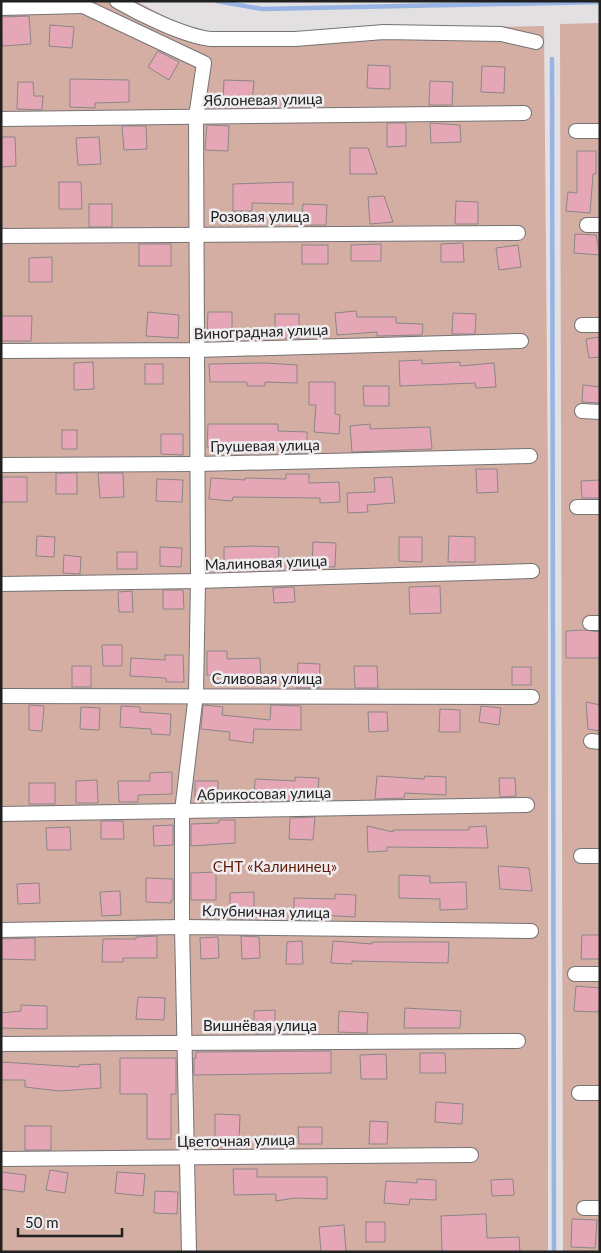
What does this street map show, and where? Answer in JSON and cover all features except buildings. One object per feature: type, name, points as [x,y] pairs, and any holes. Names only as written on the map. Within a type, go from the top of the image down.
[{"type":"street","points":[[117,1],[199,38],[295,39],[384,32],[501,34],[536,42]]},
{"type":"street","points":[[1,8],[81,4],[204,63],[196,117],[198,464],[196,694],[182,811],[182,927],[189,1252]]},
{"type":"street","name":"Яблоневая улица","points":[[1,119],[524,113]]},
{"type":"street","points":[[576,131],[600,131]]},
{"type":"street","name":"Розовая улица","points":[[1,236],[196,233],[518,233]]},
{"type":"street","points":[[582,325],[600,325]]},
{"type":"street","name":"Виноградная улица","points":[[1,351],[197,350],[521,341]]},
{"type":"street","points":[[582,411],[600,412]]},
{"type":"street","name":"Грушевая улица","points":[[1,465],[198,464],[530,456]]},
{"type":"street","points":[[577,507],[600,507]]},
{"type":"street","name":"Малиновая улица","points":[[1,584],[198,581],[532,571]]},
{"type":"street","name":"Сливовая улица","points":[[1,696],[196,694],[532,697]]},
{"type":"street","name":"Абрикосовая улица","points":[[1,814],[527,805]]},
{"type":"street","points":[[581,856],[600,856]]},
{"type":"street","name":"Клубничная улица","points":[[1,930],[182,927],[530,931]]},
{"type":"street","points":[[575,974],[600,974]]},
{"type":"street","name":"Вишнёвая улица","points":[[1,1044],[518,1041]]},
{"type":"street","points":[[579,1093],[600,1093]]},
{"type":"street","name":"Цветочная улица","points":[[1,1159],[471,1155]]},
{"type":"street","points":[[584,1208],[600,1208]]},
{"type":"green space","name":"СНТ «Калининец»","points":[[1,1],[136,1],[183,26],[228,35],[544,26],[548,483],[548,1252],[1,1252]]},
{"type":"green space","points":[[600,23],[600,1252],[563,1252],[560,24]]},
{"type":"waterway","points":[[217,1],[262,9],[600,2]]},
{"type":"waterway","points":[[552,59],[554,1252]]}]
